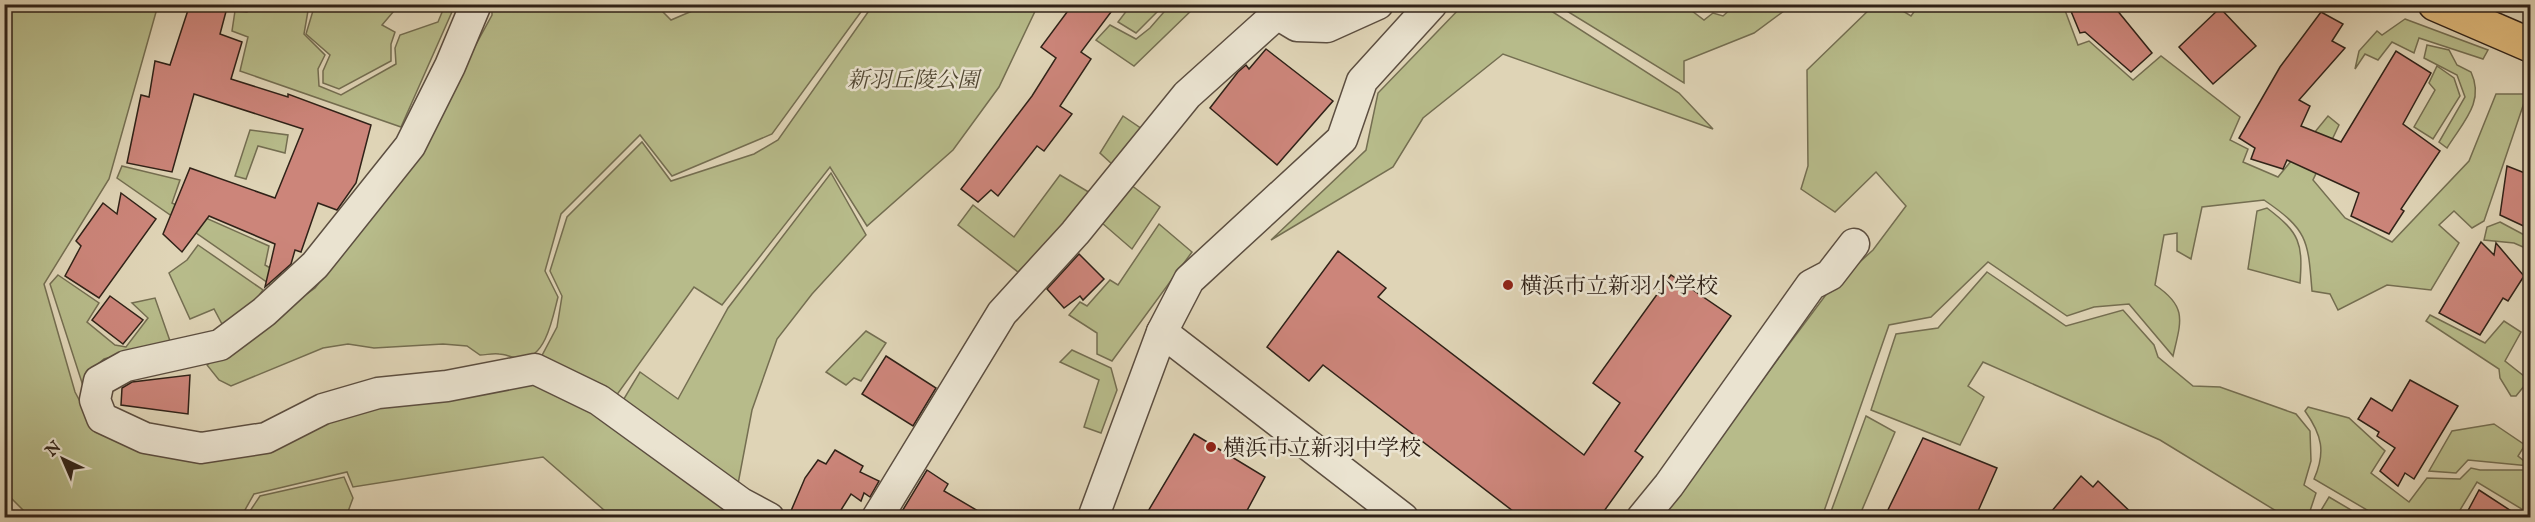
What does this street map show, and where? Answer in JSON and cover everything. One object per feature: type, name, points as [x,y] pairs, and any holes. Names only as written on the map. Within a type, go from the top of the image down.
[{"type":"main road","points":[[2438,5],[2530,45]]},
{"type":"street","points":[[476,4],[450,66],[410,146],[315,265],[264,312],[220,345],[126,366],[99,381],[95,400],[102,418],[145,438],[201,448],[266,438],[323,409],[378,393],[447,386],[535,369],[599,400],[741,503],[769,518]]},
{"type":"street","points":[[877,518],[1002,313],[1075,233],[1187,95],[1275,9],[1297,26],[1327,27],[1378,4]]},
{"type":"street","points":[[1093,518],[1162,332],[1189,280],[1342,139],[1362,81],[1432,4]]},
{"type":"street","points":[[1642,518],[1669,485],[1811,285],[1830,275],[1854,244]]},
{"type":"street","points":[[1162,332],[1403,518]]},
{"type":"green space","points":[[250,4],[309,5],[304,34],[325,55],[318,69],[319,86],[341,95],[396,64],[395,48],[400,35],[438,22],[445,5],[455,5],[401,127],[240,71],[248,37],[232,31],[235,11],[247,12]]},
{"type":"green space","points":[[315,4],[399,5],[382,25],[395,32],[391,44],[391,61],[339,89],[323,83],[323,71],[330,55],[306,34]]},
{"type":"green space","name":"新羽丘陵公園","points":[[4,5],[158,5],[109,179],[44,284],[75,392],[91,422],[141,447],[530,378],[557,327],[562,296],[550,271],[567,217],[642,142],[671,181],[754,154],[778,140],[873,5],[1038,5],[999,87],[953,150],[867,226],[830,167],[722,305],[694,287],[603,414],[738,518],[612,517],[543,457],[353,487],[347,472],[254,494],[241,517],[30,517],[5,492]]},
{"type":"green space","points":[[492,5],[656,5],[671,20],[706,5],[866,5],[772,134],[672,176],[640,135],[561,214],[545,271],[558,297],[551,325],[543,344],[530,356],[519,358],[502,354],[480,355],[467,346],[443,344],[374,348],[348,344],[323,348],[231,386],[219,380],[207,365],[315,288],[406,172],[492,15]]},
{"type":"green space","points":[[1131,5],[1164,5],[1136,33],[1118,22]]},
{"type":"green space","points":[[1170,5],[1197,5],[1134,66],[1096,40],[1110,25],[1136,39],[1150,28]]},
{"type":"green space","points":[[1463,5],[1542,5],[1679,93],[1713,129],[1503,54],[1423,118],[1393,167],[1271,240],[1366,150],[1378,93]]},
{"type":"green space","points":[[1557,5],[1684,5],[1704,20],[1713,13],[1723,16],[1735,5],[1792,5],[1754,33],[1684,61],[1684,83]]},
{"type":"green space","points":[[1874,5],[1893,5],[1911,16],[1919,5],[2063,5],[2078,45],[2089,41],[2133,80],[2161,56],[2240,117],[2230,140],[2248,149],[2243,162],[2278,177],[2328,116],[2339,125],[2313,180],[2345,218],[2392,242],[2469,161],[2496,94],[2527,94],[2484,221],[2472,228],[2454,211],[2439,225],[2459,243],[2431,290],[2387,285],[2338,310],[2330,294],[2312,291],[2309,259],[2303,238],[2290,220],[2279,210],[2264,200],[2202,207],[2191,259],[2177,251],[2177,233],[2164,235],[2155,285],[2173,300],[2177,308],[2180,324],[2173,356],[2129,304],[2094,307],[2067,316],[1988,262],[1931,317],[1889,325],[1822,517],[1659,518],[1831,288],[1873,250],[1906,206],[1876,172],[1835,212],[1801,189],[1808,166],[1807,70]]},
{"type":"green space","points":[[2405,19],[2488,50],[2483,59],[2419,38],[2414,53],[2392,42],[2378,60],[2365,54],[2355,69],[2359,51],[2377,31],[2382,35]]},
{"type":"green space","points":[[2427,45],[2449,50],[2457,65],[2471,72],[2475,83],[2474,102],[2470,112],[2447,148],[2439,142],[2465,97],[2457,75],[2424,58]]},
{"type":"green space","points":[[2437,66],[2454,78],[2460,96],[2433,139],[2414,127],[2435,90],[2429,83]]},
{"type":"green space","points":[[1123,116],[1142,129],[1113,165],[1100,153]]},
{"type":"green space","points":[[250,130],[288,135],[285,153],[258,146],[246,179],[235,176]]},
{"type":"green space","points":[[122,166],[180,180],[172,203],[269,246],[265,265],[281,274],[271,285],[117,178]]},
{"type":"green space","points":[[831,173],[866,235],[812,294],[777,339],[752,410],[738,484],[622,402],[640,372],[678,399],[728,308]]},
{"type":"green space","points":[[1060,175],[1092,194],[1064,229],[1018,272],[958,225],[973,205],[1014,237]]},
{"type":"green space","points":[[1131,185],[1160,207],[1132,249],[1102,223]]},
{"type":"green space","points":[[2267,208],[2293,232],[2297,240],[2301,258],[2300,283],[2248,269],[2257,211]]},
{"type":"green space","points":[[2500,222],[2530,238],[2530,250],[2514,243],[2484,240],[2487,227]]},
{"type":"green space","points":[[1159,224],[1192,252],[1112,361],[1097,354],[1097,333],[1069,315],[1080,302],[1087,306],[1110,280],[1118,285]]},
{"type":"green space","points":[[198,245],[263,290],[247,312],[222,324],[214,309],[190,319],[169,273],[187,260]]},
{"type":"green space","points":[[1987,272],[2066,326],[2123,310],[2154,345],[2158,357],[2193,386],[2220,387],[2296,414],[2310,431],[2311,461],[2304,485],[2316,493],[2308,517],[2286,517],[2160,440],[1983,362],[1968,386],[1984,397],[1960,445],[1871,410],[1896,334],[1938,328]]},
{"type":"green space","points":[[58,275],[99,303],[87,322],[115,345],[126,347],[148,318],[132,303],[155,298],[170,341],[104,359],[90,371],[85,392],[50,284]]},
{"type":"green space","points":[[2430,315],[2485,343],[2504,321],[2521,332],[2505,361],[2529,380],[2516,396],[2511,396],[2500,378],[2499,369],[2426,321]]},
{"type":"green space","points":[[866,331],[886,343],[861,381],[854,378],[846,385],[826,372]]},
{"type":"green space","points":[[1072,350],[1111,368],[1117,390],[1101,433],[1084,427],[1099,380],[1060,362]]},
{"type":"green space","points":[[2308,407],[2349,418],[2385,451],[2371,473],[2409,502],[2427,478],[2460,479],[2471,468],[2530,470],[2530,514],[2477,482],[2457,515],[2460,517],[2379,517],[2314,479],[2321,452],[2315,428],[2305,411]]},
{"type":"green space","points":[[1866,416],[1895,432],[1859,517],[1829,517]]},
{"type":"green space","points":[[2494,424],[2525,445],[2518,456],[2530,466],[2468,460],[2456,473],[2429,471],[2452,431]]},
{"type":"green space","points":[[344,477],[353,498],[346,517],[246,517],[260,496]]},
{"type":"green space","points":[[2329,497],[2363,517],[2317,517]]},
{"type":"building","points":[[190,4],[228,4],[220,34],[242,42],[231,79],[288,97],[288,94],[371,125],[356,183],[337,210],[318,203],[301,252],[295,250],[291,264],[265,287],[275,244],[209,216],[182,252],[163,234],[190,168],[275,198],[303,129],[194,94],[172,172],[127,163],[141,95],[149,97],[155,61],[170,65]]},
{"type":"building","points":[[1073,4],[1117,4],[1081,52],[1091,59],[1060,106],[1072,114],[1044,151],[1037,146],[998,196],[991,190],[978,202],[961,189],[1032,96],[1056,58],[1041,47]]},
{"type":"building","points":[[2068,4],[2112,4],[2152,53],[2131,72],[2085,32],[2080,33]]},
{"type":"building","points":[[2220,8],[2256,46],[2213,84],[2179,47]]},
{"type":"building","points":[[2321,12],[2343,24],[2332,41],[2345,48],[2299,100],[2310,106],[2301,126],[2341,142],[2396,51],[2431,73],[2403,124],[2440,151],[2401,209],[2404,211],[2389,234],[2351,216],[2359,193],[2287,160],[2283,169],[2251,159],[2255,148],[2239,138],[2280,67]]},
{"type":"building","points":[[1266,49],[1333,101],[1277,165],[1210,108],[1238,72],[1246,65],[1249,69]]},
{"type":"building","points":[[2507,166],[2530,175],[2530,229],[2500,215]]},
{"type":"building","points":[[121,193],[156,219],[99,298],[65,276],[81,246],[76,241],[103,203],[117,214]]},
{"type":"building","points":[[2481,242],[2494,255],[2496,243],[2524,276],[2508,301],[2503,298],[2480,335],[2439,313]]},
{"type":"building","points":[[1338,251],[1386,288],[1378,297],[1584,455],[1620,403],[1593,383],[1671,275],[1731,316],[1635,451],[1643,457],[1599,518],[1522,518],[1323,365],[1309,381],[1267,347]]},
{"type":"building","points":[[1079,254],[1104,279],[1083,300],[1080,296],[1064,308],[1047,289]]},
{"type":"building","points":[[110,296],[143,320],[123,344],[92,320]]},
{"type":"building","points":[[886,356],[936,388],[913,426],[862,394]]},
{"type":"building","points":[[190,375],[188,414],[121,405],[122,388],[132,382]]},
{"type":"building","points":[[2410,380],[2458,406],[2414,479],[2405,473],[2398,486],[2380,471],[2395,448],[2377,436],[2379,432],[2358,419],[2371,398],[2392,411]]},
{"type":"building","points":[[1194,434],[1265,477],[1243,518],[1144,518]]},
{"type":"building","points":[[1923,438],[1997,468],[1975,518],[1884,518]]},
{"type":"building","points":[[835,450],[863,466],[860,472],[879,481],[870,497],[864,493],[861,501],[851,494],[836,518],[788,518],[805,478],[818,460],[826,464]]},
{"type":"building","points":[[927,470],[948,484],[944,491],[990,518],[898,518]]},
{"type":"building","points":[[2081,476],[2093,487],[2098,481],[2137,518],[2046,518]]},
{"type":"building","points":[[2479,490],[2522,518],[2464,518]]},
{"type":"place","name":"横浜市立新羽小学校","points":[[1508,285]]},
{"type":"place","name":"横浜市立新羽中学校","points":[[1211,447]]}]
